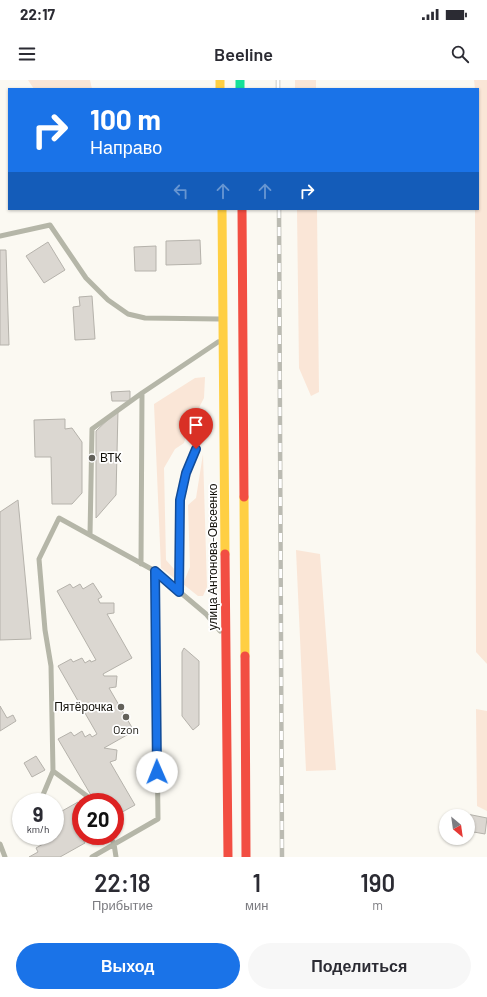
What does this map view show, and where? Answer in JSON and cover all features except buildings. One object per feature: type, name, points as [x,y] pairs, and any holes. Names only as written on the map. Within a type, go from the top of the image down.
[{"type":"highway","name":"улица Антонова-Овсеенко","points":[[222,210],[228,857]]},
{"type":"highway","points":[[242,210],[246,857]]},
{"type":"lane","points":[[0,236],[50,225],[86,278],[108,300],[128,314],[146,318],[224,320]]},
{"type":"lane","points":[[90,535],[92,429],[142,393],[224,338]]},
{"type":"lane","points":[[141,564],[142,393]]},
{"type":"lane","points":[[179,592],[180,500],[186,473],[196,449]]},
{"type":"lane","points":[[44,793],[53,771],[52,666],[45,630],[39,560],[59,518],[155,571],[206,614],[226,638]]},
{"type":"lane","points":[[124,838],[158,819],[155,571]]},
{"type":"lane","points":[[53,771],[82,793]]},
{"type":"lane","points":[[0,845],[5,857]]},
{"type":"lane","points":[[92,857],[112,845]]},
{"type":"lane","points":[[114,845],[116,857]]},
{"type":"shaded area","points":[[28,80],[90,80],[92,88],[33,88]]},
{"type":"shaded area","points":[[295,80],[316,80],[316,88],[295,88]]},
{"type":"shaded area","points":[[474,80],[487,80],[487,664],[476,652],[475,210],[479,210],[479,88],[475,88]]},
{"type":"shaded area","points":[[297,210],[317,210],[319,392],[311,396],[299,368]]},
{"type":"shaded area","points":[[205,377],[204,398],[188,429],[184,443],[175,449],[164,468],[166,560],[174,569],[174,578],[161,568],[154,404],[195,378]]},
{"type":"shaded area","points":[[203,454],[207,587],[203,596],[198,596],[183,584],[190,567],[188,505],[196,498]]},
{"type":"shaded area","points":[[296,550],[320,554],[336,770],[306,771]]},
{"type":"shaded area","points":[[476,709],[487,711],[487,811],[477,806]]},
{"type":"railway","points":[[278,80],[278,88]]},
{"type":"railway","points":[[279,210],[282,857]]},
{"type":"traffic: fast","points":[[240,80],[240,88]]},
{"type":"traffic: slow","points":[[220,80],[220,88]]},
{"type":"traffic: slow","points":[[222,210],[225,554]]},
{"type":"traffic: slow","points":[[244,497],[245,656]]},
{"type":"traffic: jam","points":[[242,210],[244,497]]},
{"type":"traffic: jam","points":[[225,554],[228,857]]},
{"type":"traffic: jam","points":[[245,656],[246,857]]},
{"type":"place","name":"ВТК","points":[[92,458]]},
{"type":"place","name":"Пятёрочка","points":[[121,707]]},
{"type":"place","name":"Ozon","points":[[126,717]]},
{"type":"route","points":[[157,772],[155,571],[179,592],[180,500],[186,473],[196,449]]}]
